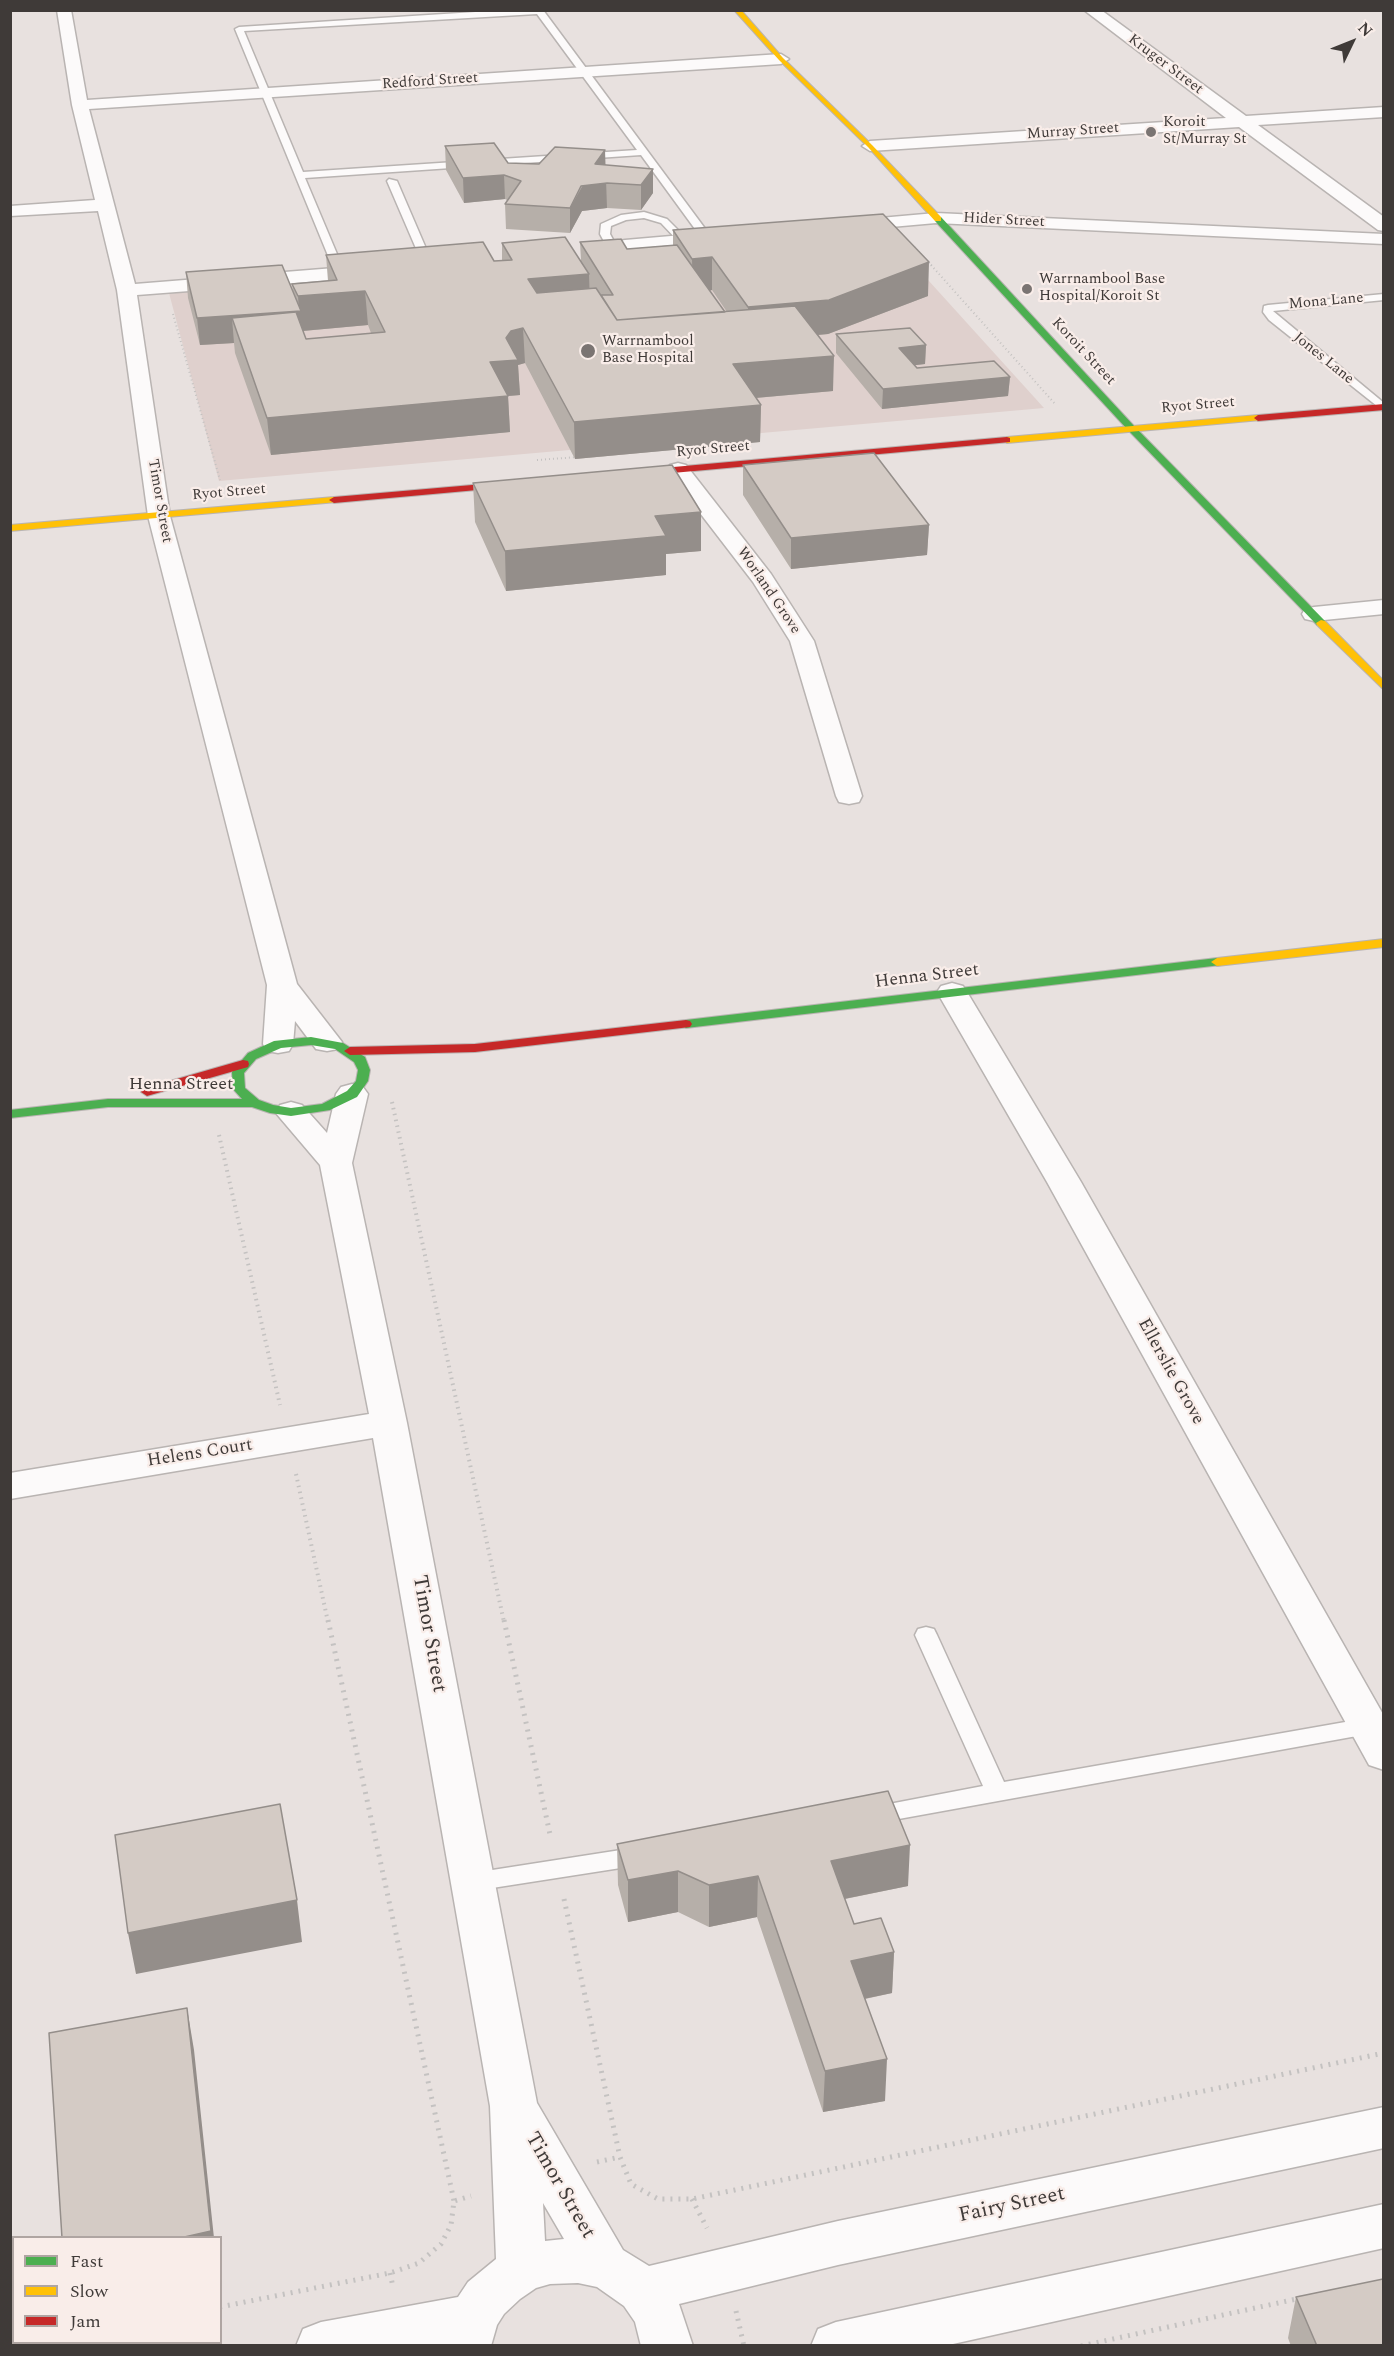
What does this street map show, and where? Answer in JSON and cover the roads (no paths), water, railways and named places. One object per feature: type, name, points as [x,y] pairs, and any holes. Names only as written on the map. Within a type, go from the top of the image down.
[{"type":"street","name":"Timor Street","points":[[64,10],[80,105],[127,290],[159,516],[282,986],[278,1044]]},
{"type":"street","name":"Koroit Street","points":[[737,10],[781,59],[870,146],[1131,428],[1383,687]]},
{"type":"street","name":"Kruger Street","points":[[1092,10],[1383,226]]},
{"type":"street","name":"Redford Street","points":[[80,105],[781,59]]},
{"type":"street","name":"Murray Street","points":[[870,146],[1383,112]]},
{"type":"street","points":[[10,210],[104,205]]},
{"type":"street","name":"Hider Street","points":[[823,228],[936,218],[1383,239]]},
{"type":"street","points":[[625,245],[730,236]]},
{"type":"street","points":[[421,267],[452,265]]},
{"type":"street","points":[[127,290],[392,269]]},
{"type":"street","name":"Ryot Street","points":[[619,475],[1383,407]]},
{"type":"street","name":"Worland Grove","points":[[678,470],[763,579],[802,641],[849,796]]},
{"type":"street","name":"Ryot Street","points":[[10,528],[536,482]]},
{"type":"street","points":[[1314,614],[1383,607]]},
{"type":"street","name":"Henna Street","points":[[108,1103],[243,1064],[252,1056],[278,1044],[302,1041],[338,1047],[475,1048],[1383,943]]},
{"type":"street","name":"Timor Street","points":[[282,986],[338,1047]]},
{"type":"street","name":"Ellerslie Grove","points":[[952,992],[1064,1182],[1379,1744]]},
{"type":"street","points":[[338,1047],[360,1060],[364,1071],[357,1088]]},
{"type":"street","name":"Henna Street","points":[[430,1062],[475,1048]]},
{"type":"street","points":[[243,1064],[238,1072],[238,1089],[254,1103]]},
{"type":"street","points":[[291,1112],[325,1107],[357,1088],[386,1076]]},
{"type":"street","name":"Timor Street","points":[[357,1088],[336,1162],[389,1423],[514,2106],[536,2179],[623,2278],[658,2313],[667,2339],[666,2346]]},
{"type":"street","name":"Henna Street","points":[[10,1114],[108,1103],[254,1103],[270,1109],[291,1112]]},
{"type":"street","points":[[291,1112],[336,1162]]},
{"type":"street","name":"Helens Court","points":[[10,1486],[389,1423]]},
{"type":"street","name":"Fairy Street","points":[[623,2278],[838,2243],[1383,2127]]},
{"type":"street","name":"Timor Street","points":[[522,2270],[536,2179]]},
{"type":"street","points":[[837,2346],[1383,2226]]},
{"type":"street","points":[[321,2346],[469,2331],[486,2298],[502,2283],[522,2270],[550,2262],[578,2261],[623,2278]]},
{"type":"lane","points":[[340,273],[239,29],[538,11],[707,238]]},
{"type":"lane","points":[[301,175],[642,152]]},
{"type":"lane","points":[[393,181],[421,267]]},
{"type":"lane","points":[[621,265],[604,234],[606,224],[624,217],[644,215],[664,221],[683,240]]},
{"type":"lane","name":"Mona Lane","points":[[1268,308],[1383,297]]},
{"type":"lane","name":"Jones Lane","points":[[1268,308],[1273,318],[1383,407]]},
{"type":"lane","points":[[926,1635],[997,1792]]},
{"type":"lane","points":[[847,1819],[997,1792],[1379,1744]]},
{"type":"lane","points":[[473,1882],[662,1852]]},
{"type":"place","name":"Koroit St/Murray St","points":[[1151,132]]},
{"type":"place","name":"Warrnambool Base Hospital/Koroit St","points":[[1027,289]]},
{"type":"place","name":"Warrnambool Base Hospital","points":[[588,351]]}]
